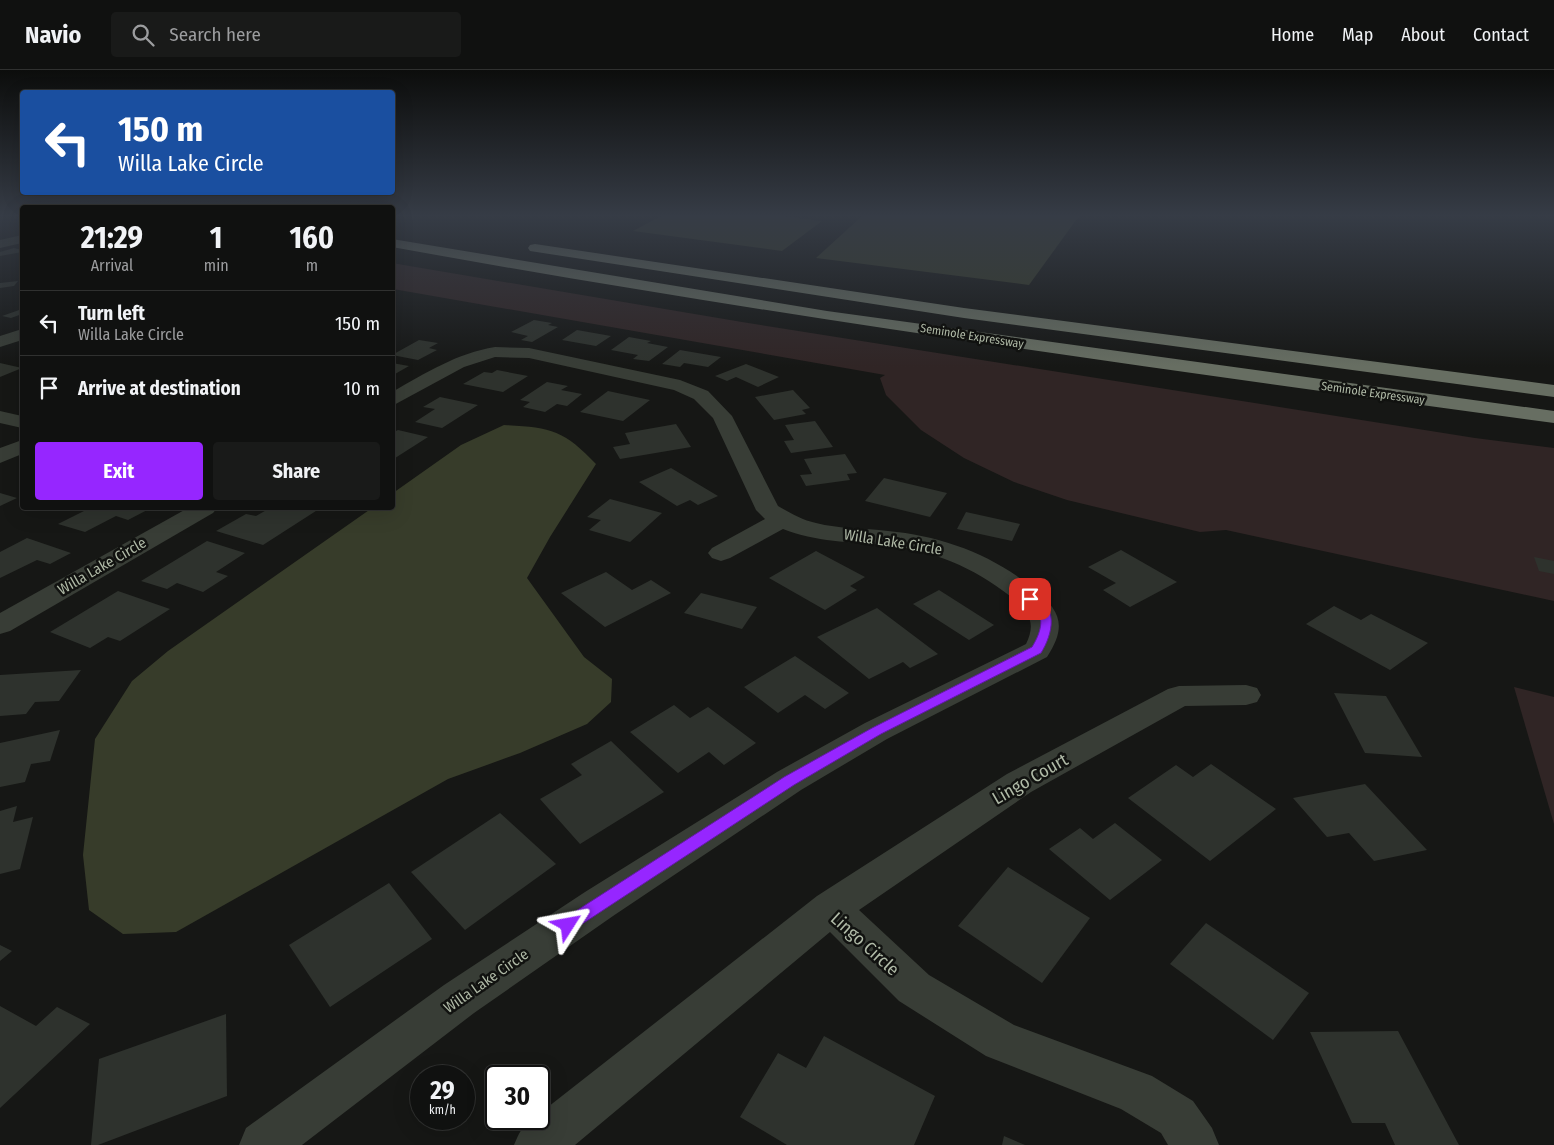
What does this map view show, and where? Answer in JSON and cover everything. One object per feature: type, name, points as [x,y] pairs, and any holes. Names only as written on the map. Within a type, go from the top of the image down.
[{"type":"highway","name":"Seminole Expressway","points":[[529,266],[693,294],[1094,354],[1554,417]]},
{"type":"highway","name":"Seminole Expressway","points":[[655,266],[964,313],[1554,391]]},
{"type":"street","points":[[0,342],[20,335]]},
{"type":"street","name":"Willa Lake Circle","points":[[263,1145],[458,999],[599,904],[789,781],[876,731],[1037,650],[1045,636],[1047,623],[1043,610],[1005,578],[983,564],[951,551],[902,540],[825,532],[781,520],[768,510],[722,416],[701,395],[680,386],[649,377],[529,353],[495,352],[478,355],[458,363],[395,398]]},
{"type":"street","points":[[0,417],[20,422]]},
{"type":"street","points":[[0,456],[20,447]]},
{"type":"street","name":"Willa Lake Circle","points":[[0,625],[201,510]]},
{"type":"street","points":[[721,553],[781,520]]},
{"type":"street","name":"Lingo Court","points":[[831,908],[1019,783],[1179,696],[1246,695]]},
{"type":"street","name":"Lingo Circle","points":[[538,1145],[831,908],[914,988],[1001,1041],[1136,1092],[1178,1117],[1195,1145]]},
{"type":"shaded area","points":[[395,266],[411,266],[742,322],[1475,438],[1554,448],[1554,601],[1226,530],[1200,532],[1067,500],[1014,482],[964,458],[921,430],[886,395],[880,378],[885,375],[395,289]]},
{"type":"shaded area","points":[[880,266],[1043,266],[1029,285]]},
{"type":"shaded area","points":[[504,425],[533,427],[555,432],[565,437],[596,464],[550,537],[527,578],[584,657],[612,679],[611,702],[587,724],[520,753],[448,779],[176,932],[123,934],[89,910],[83,855],[95,739],[132,681],[168,651],[369,510],[395,510],[395,492],[461,445]]},
{"type":"shaded area","points":[[1514,687],[1554,697],[1554,824]]},
{"type":"building","points":[[18,281],[14,286],[0,288],[0,283]]},
{"type":"building","points":[[20,310],[20,315],[11,318],[2,316]]},
{"type":"building","points":[[534,320],[552,323],[548,325],[558,327],[532,342],[521,340],[528,336],[511,332]]},
{"type":"building","points":[[577,330],[611,336],[596,346],[562,340]]},
{"type":"building","points":[[629,337],[651,341],[647,343],[668,347],[649,361],[633,359],[638,355],[611,350]]},
{"type":"building","points":[[419,340],[438,343],[429,348],[437,350],[418,360],[395,356],[395,353]]},
{"type":"building","points":[[680,350],[721,357],[708,367],[684,363],[680,367],[662,364]]},
{"type":"building","points":[[0,363],[20,368],[20,369],[0,377]]},
{"type":"building","points":[[395,364],[409,366],[395,374]]},
{"type":"building","points":[[746,364],[779,377],[758,387],[736,377],[727,381],[715,376]]},
{"type":"building","points":[[497,370],[528,376],[503,392],[463,384],[484,372],[492,373]]},
{"type":"building","points":[[547,382],[568,386],[561,390],[582,394],[567,406],[557,404],[545,412],[523,407],[530,402],[520,400]]},
{"type":"building","points":[[793,390],[810,408],[802,410],[806,414],[774,420],[755,397]]},
{"type":"building","points":[[608,391],[650,400],[623,421],[580,412]]},
{"type":"building","points":[[440,397],[478,405],[442,428],[415,422],[435,409],[423,407]]},
{"type":"building","points":[[815,421],[833,447],[791,453],[784,441],[794,440],[785,425]]},
{"type":"building","points":[[676,424],[691,447],[620,459],[613,447],[630,444],[625,433]]},
{"type":"building","points":[[398,430],[428,437],[395,458],[395,432]]},
{"type":"building","points":[[845,454],[857,473],[847,474],[850,480],[806,486],[800,475],[812,474],[804,459]]},
{"type":"building","points":[[671,468],[718,496],[698,505],[690,500],[677,506],[639,482]]},
{"type":"building","points":[[884,478],[947,493],[930,517],[865,501]]},
{"type":"building","points":[[0,493],[17,498],[0,506]]},
{"type":"building","points":[[610,499],[662,513],[630,542],[589,530],[601,520],[587,517]]},
{"type":"building","points":[[86,510],[147,510],[128,520],[116,516],[85,532],[58,524]]},
{"type":"building","points":[[266,510],[317,510],[263,545],[216,531],[246,514],[256,516]]},
{"type":"building","points":[[966,512],[1020,524],[1012,541],[957,529]]},
{"type":"building","points":[[27,538],[71,553],[50,564],[37,560],[0,578],[0,552]]},
{"type":"building","points":[[207,541],[245,553],[216,572],[228,576],[203,592],[177,583],[167,589],[141,581]]},
{"type":"building","points":[[1121,550],[1177,582],[1130,607],[1103,590],[1116,583],[1088,567]]},
{"type":"building","points":[[816,551],[865,577],[850,586],[857,590],[825,610],[769,578]]},
{"type":"building","points":[[1534,557],[1554,561],[1554,574],[1539,571]]},
{"type":"building","points":[[606,572],[632,590],[651,580],[671,593],[605,627],[561,593]]},
{"type":"building","points":[[939,590],[994,625],[969,640],[913,604]]},
{"type":"building","points":[[118,591],[170,609],[120,641],[108,637],[90,648],[50,632]]},
{"type":"building","points":[[701,593],[757,607],[742,629],[684,613]]},
{"type":"building","points":[[1334,606],[1361,620],[1371,614],[1428,643],[1390,670],[1306,624]]},
{"type":"building","points":[[877,608],[938,654],[910,668],[903,662],[869,679],[817,637]]},
{"type":"building","points":[[795,656],[849,693],[825,709],[805,695],[778,713],[744,687]]},
{"type":"building","points":[[81,670],[59,701],[35,702],[26,714],[0,716],[0,675]]},
{"type":"building","points":[[1334,693],[1386,696],[1422,757],[1365,753]]},
{"type":"building","points":[[674,705],[690,718],[708,707],[756,743],[724,765],[709,752],[678,773],[630,732]]},
{"type":"building","points":[[60,730],[50,761],[31,764],[25,782],[0,787],[0,743]]},
{"type":"building","points":[[611,741],[664,792],[580,844],[540,799],[582,775],[571,764]]},
{"type":"building","points":[[1211,764],[1276,809],[1210,861],[1128,798],[1176,765],[1193,777]]},
{"type":"building","points":[[1365,784],[1427,850],[1374,861],[1349,833],[1327,837],[1293,798]]},
{"type":"building","points":[[17,806],[13,822],[33,817],[20,869],[0,874],[0,811]]},
{"type":"building","points":[[500,813],[556,864],[465,930],[411,872]]},
{"type":"building","points":[[1115,823],[1162,860],[1110,900],[1049,849],[1080,828],[1093,839]]},
{"type":"building","points":[[1008,867],[1090,918],[1042,983],[958,926]]},
{"type":"building","points":[[389,883],[432,939],[330,1007],[289,945]]},
{"type":"building","points":[[1206,923],[1309,993],[1273,1040],[1170,964]]},
{"type":"building","points":[[0,945],[12,951],[0,961]]},
{"type":"building","points":[[0,1006],[36,1026],[57,1007],[90,1024],[0,1108]]},
{"type":"building","points":[[226,1014],[227,1096],[98,1145],[91,1145],[99,1059]]},
{"type":"building","points":[[1398,1031],[1459,1145],[1395,1145],[1385,1123],[1352,1123],[1310,1032]]},
{"type":"building","points":[[824,1036],[935,1096],[914,1145],[787,1145],[740,1117],[778,1053],[806,1068]]},
{"type":"building","points":[[1004,1136],[1025,1145],[1002,1145]]},
{"type":"route","points":[[568,925],[789,781],[876,731],[1037,650],[1045,636],[1047,623],[1043,610],[1030,599]]}]
